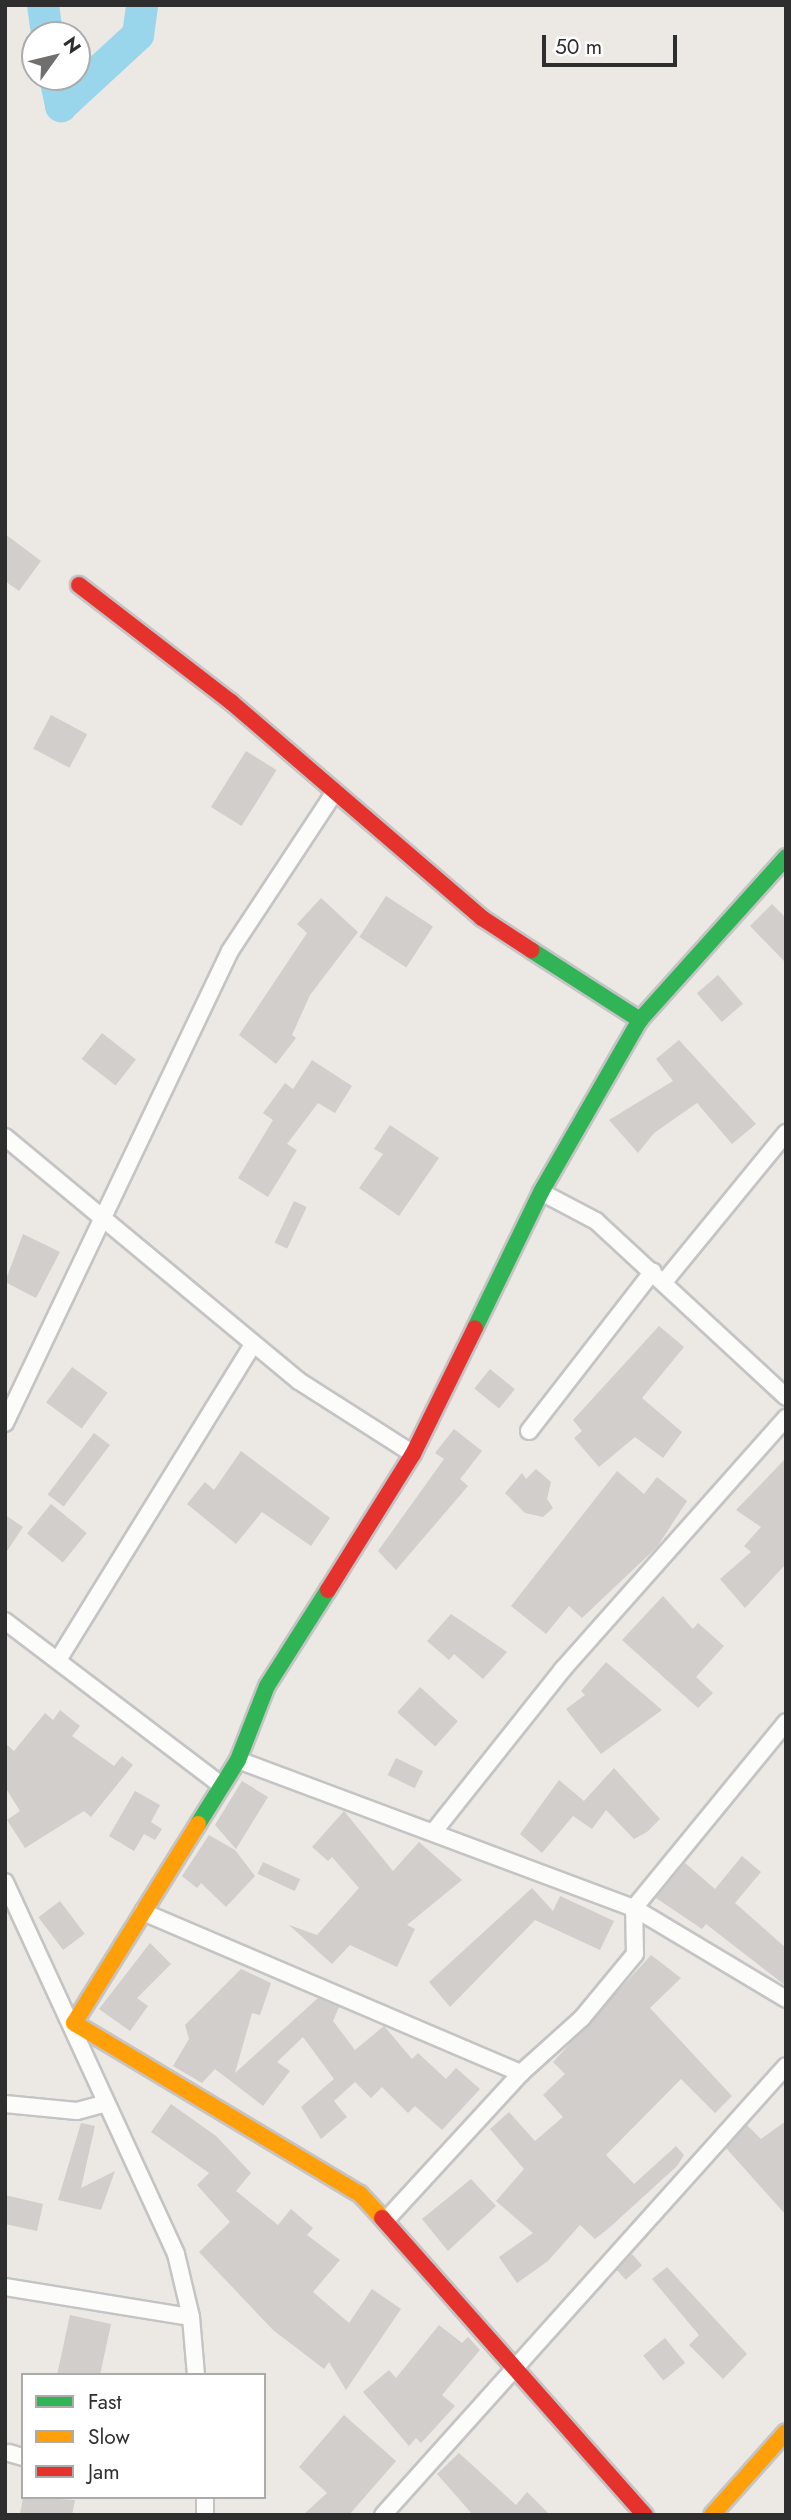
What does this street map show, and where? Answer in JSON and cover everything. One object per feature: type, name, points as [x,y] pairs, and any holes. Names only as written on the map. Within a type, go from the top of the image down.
[{"type":"street","points":[[79,585],[231,702],[333,795],[446,881],[482,918],[640,1020]]},
{"type":"street","points":[[5,1423],[230,951],[333,795]]},
{"type":"street","points":[[74,2023],[238,1759],[267,1686],[413,1454],[541,1192],[640,1020],[786,857]]},
{"type":"street","points":[[529,1431],[659,1276],[786,1133]]},
{"type":"street","points":[[5,1138],[105,1216],[253,1344],[413,1454]]},
{"type":"street","points":[[541,1192],[596,1221],[659,1276],[786,1397]]},
{"type":"street","points":[[58,1660],[253,1344]]},
{"type":"street","points":[[435,1830],[563,1669],[786,1418]]},
{"type":"street","points":[[5,1621],[221,1786]]},
{"type":"street","points":[[386,2220],[521,2073],[582,2018],[635,1954],[634,1908],[786,1722]]},
{"type":"street","points":[[238,1759],[435,1830],[634,1908],[786,1999]]},
{"type":"street","points":[[5,1882],[74,2023],[106,2103],[176,2254],[191,2317],[196,2373]]},
{"type":"street","points":[[143,1912],[521,2073]]},
{"type":"street","points":[[74,2023],[360,2194],[514,2363],[645,2515]]},
{"type":"street","points":[[383,2515],[514,2363],[786,2066]]},
{"type":"street","points":[[5,2104],[77,2111],[106,2103]]},
{"type":"street","points":[[5,2287],[191,2317]]},
{"type":"street","points":[[712,2515],[786,2432]]},
{"type":"street","points":[[732,2515],[786,2455]]},
{"type":"building","points":[[5,534],[41,561],[19,591],[5,581]]},
{"type":"building","points":[[51,715],[87,734],[69,768],[33,749]]},
{"type":"building","points":[[246,751],[277,770],[242,826],[211,807]]},
{"type":"building","points":[[386,896],[433,926],[406,968],[359,937]]},
{"type":"building","points":[[321,898],[358,932],[310,995],[292,1035],[296,1038],[276,1064],[239,1035],[307,933],[297,924]]},
{"type":"building","points":[[772,904],[786,918],[786,963],[750,926]]},
{"type":"building","points":[[718,975],[743,1004],[722,1022],[697,993]]},
{"type":"building","points":[[102,1033],[136,1059],[116,1085],[82,1059]]},
{"type":"building","points":[[679,1040],[756,1124],[732,1144],[697,1103],[654,1133],[638,1153],[609,1120],[673,1081],[656,1059]]},
{"type":"building","points":[[312,1060],[352,1086],[335,1113],[318,1103],[287,1144],[297,1150],[268,1197],[238,1178],[273,1120],[263,1113],[285,1083],[293,1089]]},
{"type":"building","points":[[390,1125],[439,1158],[399,1216],[359,1188],[383,1154],[374,1149]]},
{"type":"building","points":[[294,1201],[307,1207],[287,1249],[275,1243]]},
{"type":"building","points":[[23,1234],[60,1252],[36,1298],[5,1282]]},
{"type":"building","points":[[659,1326],[684,1347],[642,1398],[682,1432],[663,1458],[635,1437],[599,1467],[574,1438],[582,1431],[573,1420]]},
{"type":"building","points":[[72,1367],[108,1393],[82,1428],[46,1403]]},
{"type":"building","points":[[490,1369],[515,1389],[499,1409],[474,1388]]},
{"type":"building","points":[[454,1429],[482,1451],[460,1479],[468,1486],[396,1570],[378,1551],[444,1459],[435,1453]]},
{"type":"building","points":[[94,1433],[110,1445],[64,1507],[48,1494]]},
{"type":"building","points":[[241,1451],[330,1518],[311,1546],[262,1512],[236,1544],[187,1504],[205,1482],[214,1490]]},
{"type":"building","points":[[786,1458],[786,1564],[745,1608],[720,1579],[751,1552],[744,1546],[761,1527],[736,1510]]},
{"type":"building","points":[[536,1469],[551,1482],[547,1499],[553,1508],[543,1517],[525,1513],[505,1493],[522,1473],[526,1479]]},
{"type":"building","points":[[617,1471],[644,1494],[657,1477],[687,1501],[657,1547],[582,1618],[569,1606],[546,1634],[511,1606]]},
{"type":"building","points":[[51,1504],[87,1533],[63,1562],[27,1534]]},
{"type":"building","points":[[5,1515],[23,1527],[5,1554]]},
{"type":"building","points":[[663,1596],[693,1629],[698,1623],[724,1646],[696,1677],[713,1693],[698,1708],[622,1640]]},
{"type":"building","points":[[451,1614],[507,1652],[483,1679],[454,1654],[449,1660],[427,1641]]},
{"type":"building","points":[[606,1662],[662,1710],[601,1754],[566,1709],[585,1695],[581,1691]]},
{"type":"building","points":[[420,1687],[458,1721],[435,1746],[397,1712]]},
{"type":"building","points":[[60,1710],[80,1726],[72,1736],[114,1766],[122,1756],[133,1765],[91,1817],[84,1811],[25,1848],[7,1820],[20,1811],[5,1787],[5,1743],[14,1751],[45,1713],[53,1720]]},
{"type":"building","points":[[396,1758],[423,1771],[415,1788],[388,1775]]},
{"type":"building","points":[[614,1768],[660,1819],[647,1832],[634,1839],[606,1810],[592,1829],[573,1816],[542,1853],[520,1834],[559,1780],[584,1801]]},
{"type":"building","points":[[242,1781],[268,1797],[236,1849],[215,1825]]},
{"type":"building","points":[[135,1791],[160,1805],[151,1822],[162,1829],[155,1840],[144,1834],[134,1851],[109,1836]]},
{"type":"building","points":[[344,1811],[393,1871],[419,1842],[462,1880],[407,1925],[415,1929],[397,1967],[350,1945],[332,1964],[289,1925],[317,1935],[359,1888],[332,1857],[328,1861],[312,1847]]},
{"type":"building","points":[[209,1835],[235,1850],[255,1876],[226,1907],[201,1883],[197,1888],[182,1876]]},
{"type":"building","points":[[742,1856],[761,1872],[735,1903],[786,1948],[786,1986],[706,1924],[702,1929],[656,1898],[685,1863],[715,1889]]},
{"type":"building","points":[[263,1862],[300,1879],[295,1891],[258,1874]]},
{"type":"building","points":[[532,1888],[553,1911],[560,1896],[614,1921],[600,1950],[535,1920],[450,2007],[429,1982]]},
{"type":"building","points":[[60,1901],[85,1934],[63,1950],[38,1917]]},
{"type":"building","points":[[150,1943],[171,1964],[137,1998],[148,2006],[130,2031],[99,2009]]},
{"type":"building","points":[[651,1955],[681,1978],[650,2008],[732,2096],[715,2113],[681,2079],[606,2155],[634,2184],[676,2146],[684,2155],[677,2166],[595,2239],[580,2225],[548,2261],[517,2283],[499,2257],[533,2233],[496,2201],[524,2169],[490,2129],[509,2112],[535,2141],[563,2117],[543,2095],[565,2074],[553,2062]]},
{"type":"building","points":[[241,1969],[271,1983],[260,2015],[252,2013],[235,2073],[318,1998],[339,2007],[333,2021],[355,2050],[384,2026],[412,2059],[418,2053],[446,2079],[456,2068],[480,2089],[442,2130],[415,2106],[408,2113],[382,2087],[371,2098],[355,2082],[334,2101],[347,2117],[321,2139],[301,2107],[334,2079],[303,2037],[277,2062],[290,2071],[263,2106],[215,2069],[202,2083],[173,2066],[189,2039],[185,2025]]},
{"type":"building","points":[[171,2104],[216,2136],[251,2173],[236,2191],[278,2225],[291,2209],[313,2228],[307,2235],[340,2260],[313,2292],[349,2323],[372,2289],[401,2309],[346,2390],[329,2362],[324,2369],[273,2330],[199,2252],[230,2222],[197,2185],[209,2173],[151,2132]]},
{"type":"building","points":[[786,2121],[786,2215],[726,2148],[747,2125],[761,2139]]},
{"type":"building","points":[[81,2123],[95,2126],[81,2188],[115,2171],[101,2210],[58,2200]]},
{"type":"building","points":[[471,2179],[496,2206],[448,2251],[422,2219]]},
{"type":"building","points":[[5,2195],[43,2204],[37,2231],[5,2224]]},
{"type":"building","points":[[632,2254],[642,2265],[626,2280],[616,2269]]},
{"type":"building","points":[[667,2267],[747,2354],[723,2379],[689,2345],[699,2335],[652,2279]]},
{"type":"building","points":[[70,2315],[111,2324],[100,2373],[57,2373]]},
{"type":"building","points":[[439,2325],[462,2343],[468,2337],[480,2350],[442,2395],[455,2406],[421,2443],[416,2438],[409,2446],[363,2392],[389,2370],[396,2378]]},
{"type":"building","points":[[665,2338],[685,2363],[663,2380],[643,2356]]},
{"type":"building","points":[[344,2415],[396,2461],[349,2515],[303,2515],[327,2493],[299,2467]]},
{"type":"building","points":[[459,2453],[516,2505],[527,2492],[550,2515],[473,2515],[437,2474]]},
{"type":"building","points":[[23,2499],[75,2500],[72,2515],[20,2515]]},
{"type":"waterway","points":[[43,5],[45,21]]},
{"type":"waterway","points":[[91,78],[138,35],[142,5]]},
{"type":"waterway","points":[[58,91],[61,106],[77,91]]},
{"type":"traffic: fast","points":[[475,1328],[541,1192],[640,1020],[786,857]]},
{"type":"traffic: fast","points":[[531,950],[640,1020]]},
{"type":"traffic: fast","points":[[198,1824],[238,1760],[267,1686],[328,1590]]},
{"type":"traffic: slow","points":[[198,1824],[74,2023],[360,2194],[382,2218]]},
{"type":"traffic: slow","points":[[712,2515],[786,2432]]},
{"type":"traffic: jam","points":[[79,585],[231,702],[482,918],[531,950]]},
{"type":"traffic: jam","points":[[328,1590],[413,1454],[475,1328]]},
{"type":"traffic: jam","points":[[382,2218],[645,2515]]}]
